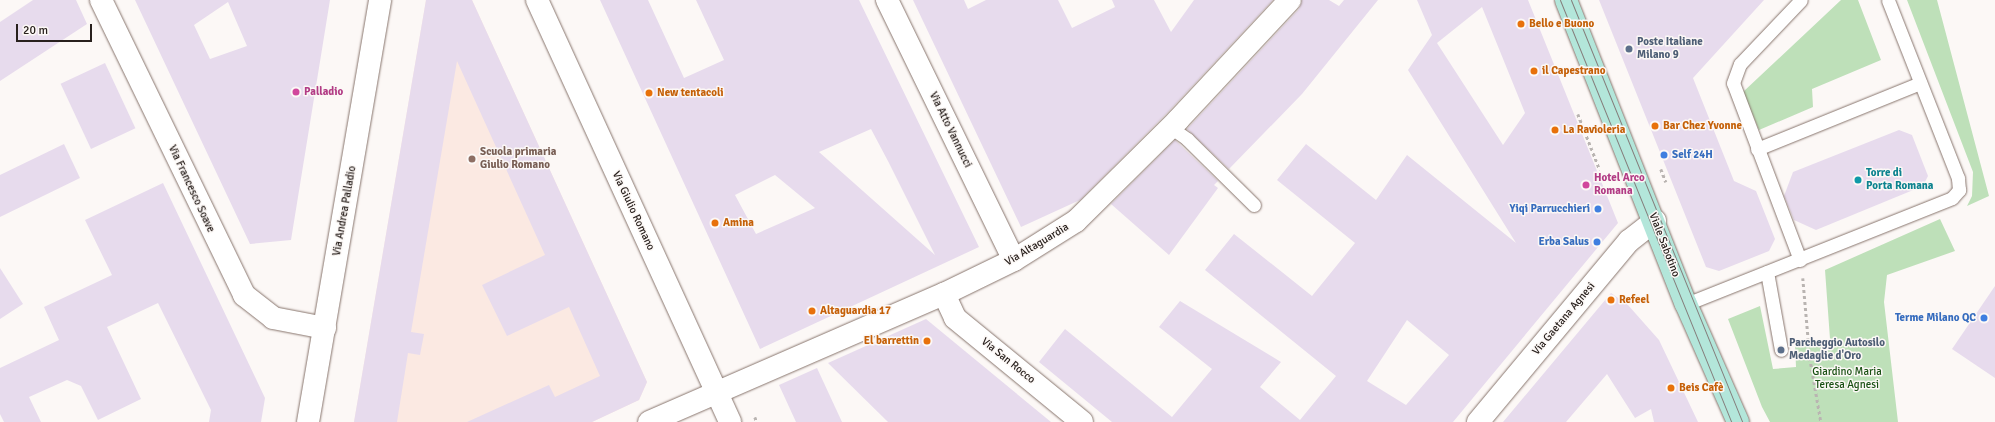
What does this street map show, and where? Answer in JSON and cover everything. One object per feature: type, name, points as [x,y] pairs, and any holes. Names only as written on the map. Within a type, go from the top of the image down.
[{"type":"street","name":"Via Francesco Soave","points":[[102,0],[244,295],[254,305],[279,320],[325,328]]},
{"type":"street","name":"Via Andrea Palladio","points":[[308,422],[380,0]]},
{"type":"street","name":"Via Giulio Romano","points":[[537,0],[730,422]]},
{"type":"street","name":"Via Atto Vannucci","points":[[887,0],[1014,260]]},
{"type":"street","name":"Via Altaguardia","points":[[649,422],[944,294],[1014,260],[1076,221],[1170,127],[1290,0]]},
{"type":"street","name":"Viale Sabotino","points":[[1566,0],[1655,221],[1686,304],[1738,422]]},
{"type":"street","name":"Via Gaetana Agnesi","points":[[1478,422],[1629,241],[1655,221]]},
{"type":"street","name":"Via San Rocco","points":[[944,294],[955,318],[1082,422]]},
{"type":"lane","points":[[1800,260],[1735,93],[1734,73],[1801,0]]},
{"type":"lane","points":[[1686,304],[1800,260],[1952,198],[1958,190],[1958,178],[1888,0]]},
{"type":"lane","points":[[1757,149],[1920,83]]},
{"type":"lane","points":[[1170,127],[1187,139],[1254,205]]},
{"type":"lane","points":[[1767,272],[1781,350]]},
{"type":"path","points":[[1578,114],[1600,170]]},
{"type":"path","points":[[1803,278],[1810,358],[1821,422]]},
{"type":"shaded area","name":"Scuola primaria Giulio Romano","points":[[426,0],[472,0],[647,382],[639,400],[592,422],[354,422]]},
{"type":"green space","points":[[1841,0],[1858,0],[1881,60],[1812,89],[1813,107],[1759,130],[1743,92]]},
{"type":"green space","points":[[1907,0],[1937,0],[1989,196],[1967,206],[1972,196],[1973,172]]},
{"type":"green space","name":"Giardino Maria Teresa Agnesi","points":[[1940,219],[1955,251],[1887,275],[1884,302],[1898,422],[1770,422],[1762,407],[1728,319],[1760,306],[1773,369],[1796,367],[1795,344],[1830,339],[1825,270]]},
{"type":"building","points":[[33,0],[76,0],[87,24],[0,81],[0,22]]},
{"type":"building","points":[[135,0],[330,0],[291,240],[250,244]],"holes":[[[228,2],[247,46],[210,59],[194,25]]]},
{"type":"building","points":[[426,0],[472,0],[647,382],[639,400],[592,422],[467,422],[549,385],[555,397],[600,376],[569,307],[507,336],[482,285],[545,255],[457,61],[411,332],[424,334],[420,355],[408,353],[397,422],[354,422]]},
{"type":"building","points":[[600,0],[648,0],[684,78],[724,60],[696,0],[859,0],[979,247],[760,349]],"holes":[[[871,129],[889,163],[935,255],[819,152]],[[775,175],[815,208],[756,234],[735,195]]]},
{"type":"building","points":[[913,0],[964,0],[968,9],[986,0],[1058,0],[1072,28],[1115,7],[1112,0],[1154,0],[1171,32],[1194,0],[1273,0],[1169,111],[1080,200],[1021,227]]},
{"type":"building","points":[[1302,0],[1329,0],[1339,6],[1344,0],[1378,0],[1302,94],[1229,169],[1187,129],[1299,9]]},
{"type":"building","points":[[1417,0],[1528,0],[1618,223],[1453,422],[1112,422],[1039,362],[1065,329],[1172,417],[1212,369],[1159,327],[1180,301],[1281,362],[1260,387],[1300,420],[1336,376],[1205,270],[1234,234],[1312,296],[1355,243],[1277,180],[1306,144],[1376,200],[1407,155],[1516,243],[1408,70],[1432,35]],"holes":[[[1482,7],[1525,113],[1503,145],[1437,43]],[[1407,320],[1449,355],[1406,405],[1367,381]]]},
{"type":"building","points":[[1599,0],[1764,0],[1693,78],[1734,181],[1756,191],[1775,239],[1769,251],[1719,271],[1706,267]]},
{"type":"building","points":[[105,63],[135,128],[91,149],[61,84]]},
{"type":"building","name":"Torre di Porta Romana","points":[[1899,130],[1912,135],[1928,176],[1923,186],[1816,230],[1794,220],[1784,196],[1793,172]]},
{"type":"building","points":[[1175,140],[1218,181],[1214,185],[1218,188],[1169,255],[1111,204]]},
{"type":"building","points":[[64,144],[80,178],[0,217],[0,175]]},
{"type":"building","points":[[163,183],[265,398],[261,422],[209,422],[211,410],[158,303],[107,327],[141,399],[98,420],[81,386],[67,380],[29,397],[41,422],[4,422],[0,414],[0,368],[59,340],[44,307],[112,275],[85,220]]},
{"type":"building","points":[[0,268],[23,304],[0,319]]},
{"type":"building","name":"Terme Milano QC","points":[[1995,286],[1995,378],[1952,349]]},
{"type":"building","points":[[1611,293],[1628,305],[1659,340],[1698,422],[1654,422],[1651,409],[1635,418],[1607,374],[1566,422],[1503,422]]},
{"type":"building","points":[[926,319],[1051,422],[888,422],[828,363]]},
{"type":"building","points":[[817,368],[842,422],[796,422],[779,385]]},
{"type":"tram line","points":[[1560,0],[1731,422]]},
{"type":"tram line","points":[[1571,0],[1742,422]]},
{"type":"place","name":"Bello e Buono","points":[[1521,24]]},
{"type":"place","name":"Poste Italiane Milano 9","points":[[1629,49]]},
{"type":"place","name":"il Capestrano","points":[[1534,71]]},
{"type":"place","name":"Palladio","points":[[296,92]]},
{"type":"place","name":"New tentacoli","points":[[649,93]]},
{"type":"place","name":"Bar Chez Yvonne","points":[[1655,126]]},
{"type":"place","name":"La Ravioleria","points":[[1555,130]]},
{"type":"place","name":"Self 24H","points":[[1664,155]]},
{"type":"place","name":"Scuola primaria Giulio Romano","points":[[472,159]]},
{"type":"place","name":"Torre di Porta Romana","points":[[1858,180]]},
{"type":"place","name":"Hotel Arco Romana","points":[[1586,185]]},
{"type":"place","name":"Yiqi Parrucchieri","points":[[1598,209]]},
{"type":"place","name":"Amina","points":[[715,223]]},
{"type":"place","name":"Erba Salus","points":[[1597,242]]},
{"type":"place","name":"Refeel","points":[[1611,300]]},
{"type":"place","name":"Altaguardia 17","points":[[812,311]]},
{"type":"place","name":"Terme Milano QC","points":[[1984,318]]},
{"type":"place","name":"El barrettin","points":[[927,341]]},
{"type":"place","name":"Parcheggio Autosilo Medaglie d'Oro","points":[[1781,350]]},
{"type":"place","name":"Beis Cafè","points":[[1671,388]]}]
